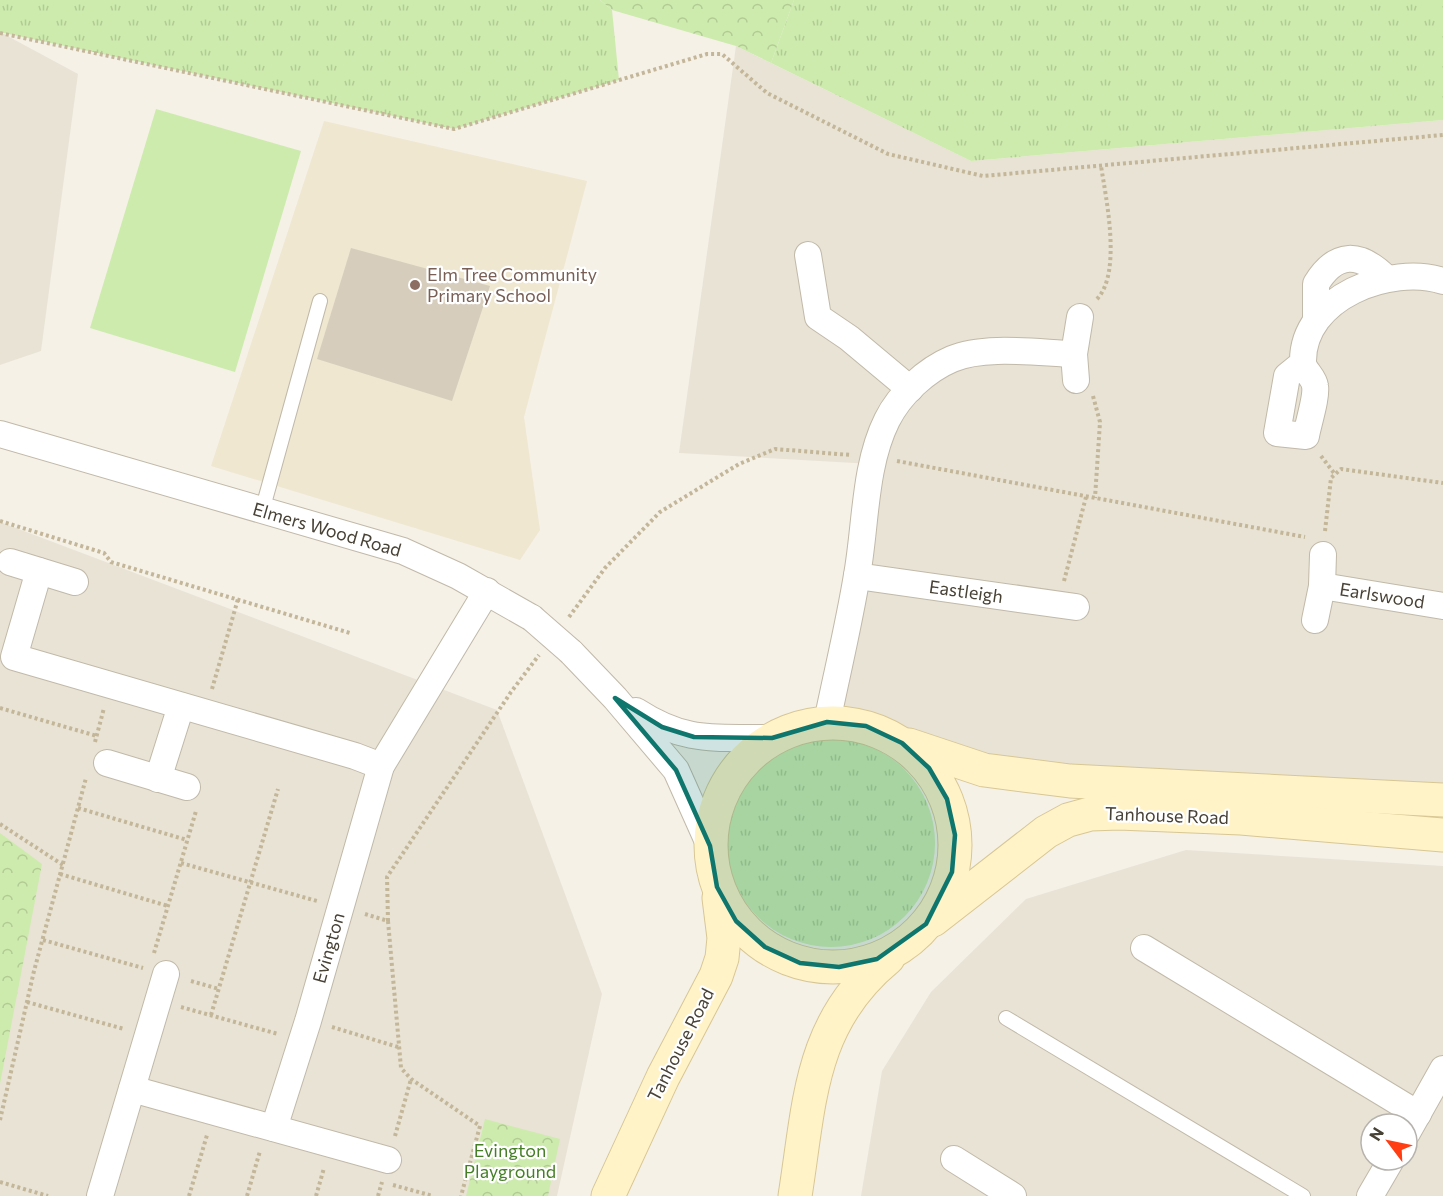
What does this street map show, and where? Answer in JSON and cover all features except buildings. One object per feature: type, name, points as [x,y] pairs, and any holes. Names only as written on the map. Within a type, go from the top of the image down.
[{"type":"street","points":[[808,255],[818,317],[849,338],[910,388]]},
{"type":"street","points":[[1316,319],[1316,284],[1333,264],[1346,258],[1359,260],[1373,265],[1386,278]]},
{"type":"street","points":[[1303,363],[1308,334],[1316,319],[1359,288],[1386,278],[1425,275],[1443,281]]},
{"type":"street","points":[[1076,380],[1074,354],[1080,317]]},
{"type":"street","points":[[827,722],[857,576],[875,457],[887,419],[910,388],[929,372],[954,358],[979,352],[1074,354]]},
{"type":"street","name":"Elmers Wood Road","points":[[0,434],[403,551],[487,591],[532,618],[571,652],[615,698],[676,770],[710,846]]},
{"type":"street","points":[[1315,620],[1322,586],[1324,548]]},
{"type":"street","points":[[10,562],[75,582]]},
{"type":"street","points":[[39,571],[14,657],[355,756],[381,766]]},
{"type":"street","name":"Eastleigh","points":[[857,576],[1066,606]]},
{"type":"street","name":"Earlswood","points":[[1322,586],[1443,606]]},
{"type":"street","name":"Evington","points":[[270,1127],[304,1031],[381,766],[487,591]]},
{"type":"street","name":"Elmers Wood Road","points":[[615,698],[662,728],[694,737],[772,738]]},
{"type":"street","points":[[158,779],[193,709]]},
{"type":"street","name":"Tanhouse Road","points":[[608,1196],[663,1077],[716,976],[722,958],[724,938],[710,846],[714,814],[726,784],[746,758],[772,738],[799,726],[827,722],[866,726],[902,743],[984,770],[1070,781],[1443,800]]},
{"type":"street","points":[[717,887],[736,921],[765,947],[800,963],[839,967],[877,959],[918,932],[940,901],[952,872],[955,835],[947,799],[929,768],[902,743]]},
{"type":"street","points":[[96,760],[158,779],[193,794]]},
{"type":"street","name":"Tanhouse Road","points":[[795,1196],[816,1065],[826,1036],[855,988],[918,932],[1046,832],[1068,820],[1090,814],[1119,813],[1241,818],[1443,835]]},
{"type":"street","points":[[1143,948],[1395,1112]]},
{"type":"street","points":[[100,1196],[158,1000],[157,972]]},
{"type":"street","points":[[1419,1113],[1443,1069]]},
{"type":"street","points":[[132,1089],[270,1127],[385,1171]]},
{"type":"street","points":[[954,1159],[1013,1196]]},
{"type":"street","points":[[1370,1196],[1384,1172]]},
{"type":"lane","points":[[262,511],[320,301]]},
{"type":"lane","points":[[1006,1018],[1303,1196]]},
{"type":"path","points":[[0,33],[454,129],[707,54],[722,54],[767,93],[888,154],[983,176],[1443,135]]},
{"type":"path","points":[[1080,317],[1101,295],[1108,268],[1112,227],[1101,166]]},
{"type":"path","points":[[1076,380],[1096,398],[1098,414],[1095,498]]},
{"type":"path","points":[[566,620],[605,568],[660,512],[739,464],[776,449],[875,457],[1095,498],[1324,548],[1331,478],[1341,469],[1443,483]]},
{"type":"path","points":[[1066,606],[1086,497]]},
{"type":"path","points":[[0,521],[104,554],[111,562],[350,633]]},
{"type":"path","points":[[193,709],[238,600]]},
{"type":"path","points":[[0,1120],[60,874],[78,808],[96,760],[97,736],[110,684]]},
{"type":"path","points":[[0,708],[97,736]]},
{"type":"path","points":[[211,1015],[278,789]]},
{"type":"path","points":[[157,972],[168,906],[188,840],[193,794]]},
{"type":"path","points":[[78,808],[188,840]]},
{"type":"path","points":[[0,824],[63,865]]},
{"type":"path","points":[[60,874],[168,906]]},
{"type":"path","points":[[388,921],[401,1068],[411,1079],[480,1126],[461,1196]]},
{"type":"path","points":[[43,940],[219,989]]},
{"type":"path","points":[[158,1000],[211,1015],[398,1047]]},
{"type":"path","points":[[27,1002],[147,1036]]},
{"type":"path","points":[[189,1196],[214,1112]]},
{"type":"path","points":[[247,1196],[270,1127]]},
{"type":"path","points":[[378,1196],[385,1171]]},
{"type":"path","points":[[0,1182],[48,1196]]},
{"type":"highlighted area","points":[[615,698],[662,727],[694,737],[772,738],[827,722],[866,726],[902,743],[929,768],[947,799],[955,835],[952,872],[926,924],[877,959],[839,967],[800,963],[765,947],[736,921],[717,887],[710,846],[676,770]]},
{"type":"shaded area","points":[[0,32],[78,74],[41,351],[0,365]]},
{"type":"shaded area","points":[[736,46],[971,161],[1443,120],[1443,800],[1186,786],[902,743],[827,722],[872,464],[679,453]]},
{"type":"shaded area","name":"Elm Tree Community Primary School","points":[[324,121],[587,181],[524,417],[540,530],[520,560],[211,466]]},
{"type":"shaded area","points":[[0,522],[497,710],[602,994],[557,1196],[0,1196]]},
{"type":"shaded area","points":[[1186,850],[1443,866],[1443,1196],[861,1196],[882,1071],[931,992],[1026,899]]},
{"type":"green space","points":[[0,0],[600,0],[612,10],[619,80],[454,129],[0,32]]},
{"type":"green space","points":[[600,0],[794,0],[771,63],[736,46],[612,10]]},
{"type":"green space","points":[[794,0],[1443,0],[1443,120],[971,161],[771,63]]},
{"type":"green space","points":[[156,109],[301,151],[235,372],[90,328]]},
{"type":"green space","points":[[821,739],[841,739],[871,746],[889,756],[905,769],[918,785],[928,803],[935,843],[928,883],[918,901],[905,917],[889,930],[871,940],[841,947],[821,947],[791,940],[765,924],[750,909],[734,883],[727,853],[727,833],[734,803],[750,777],[765,762],[791,746]]},
{"type":"green space","points":[[0,833],[42,864],[0,1084]]},
{"type":"green space","name":"Evington Playground","points":[[485,1119],[560,1139],[548,1196],[466,1196]]},
{"type":"place","name":"Elm Tree Community Primary School","points":[[415,285]]}]
